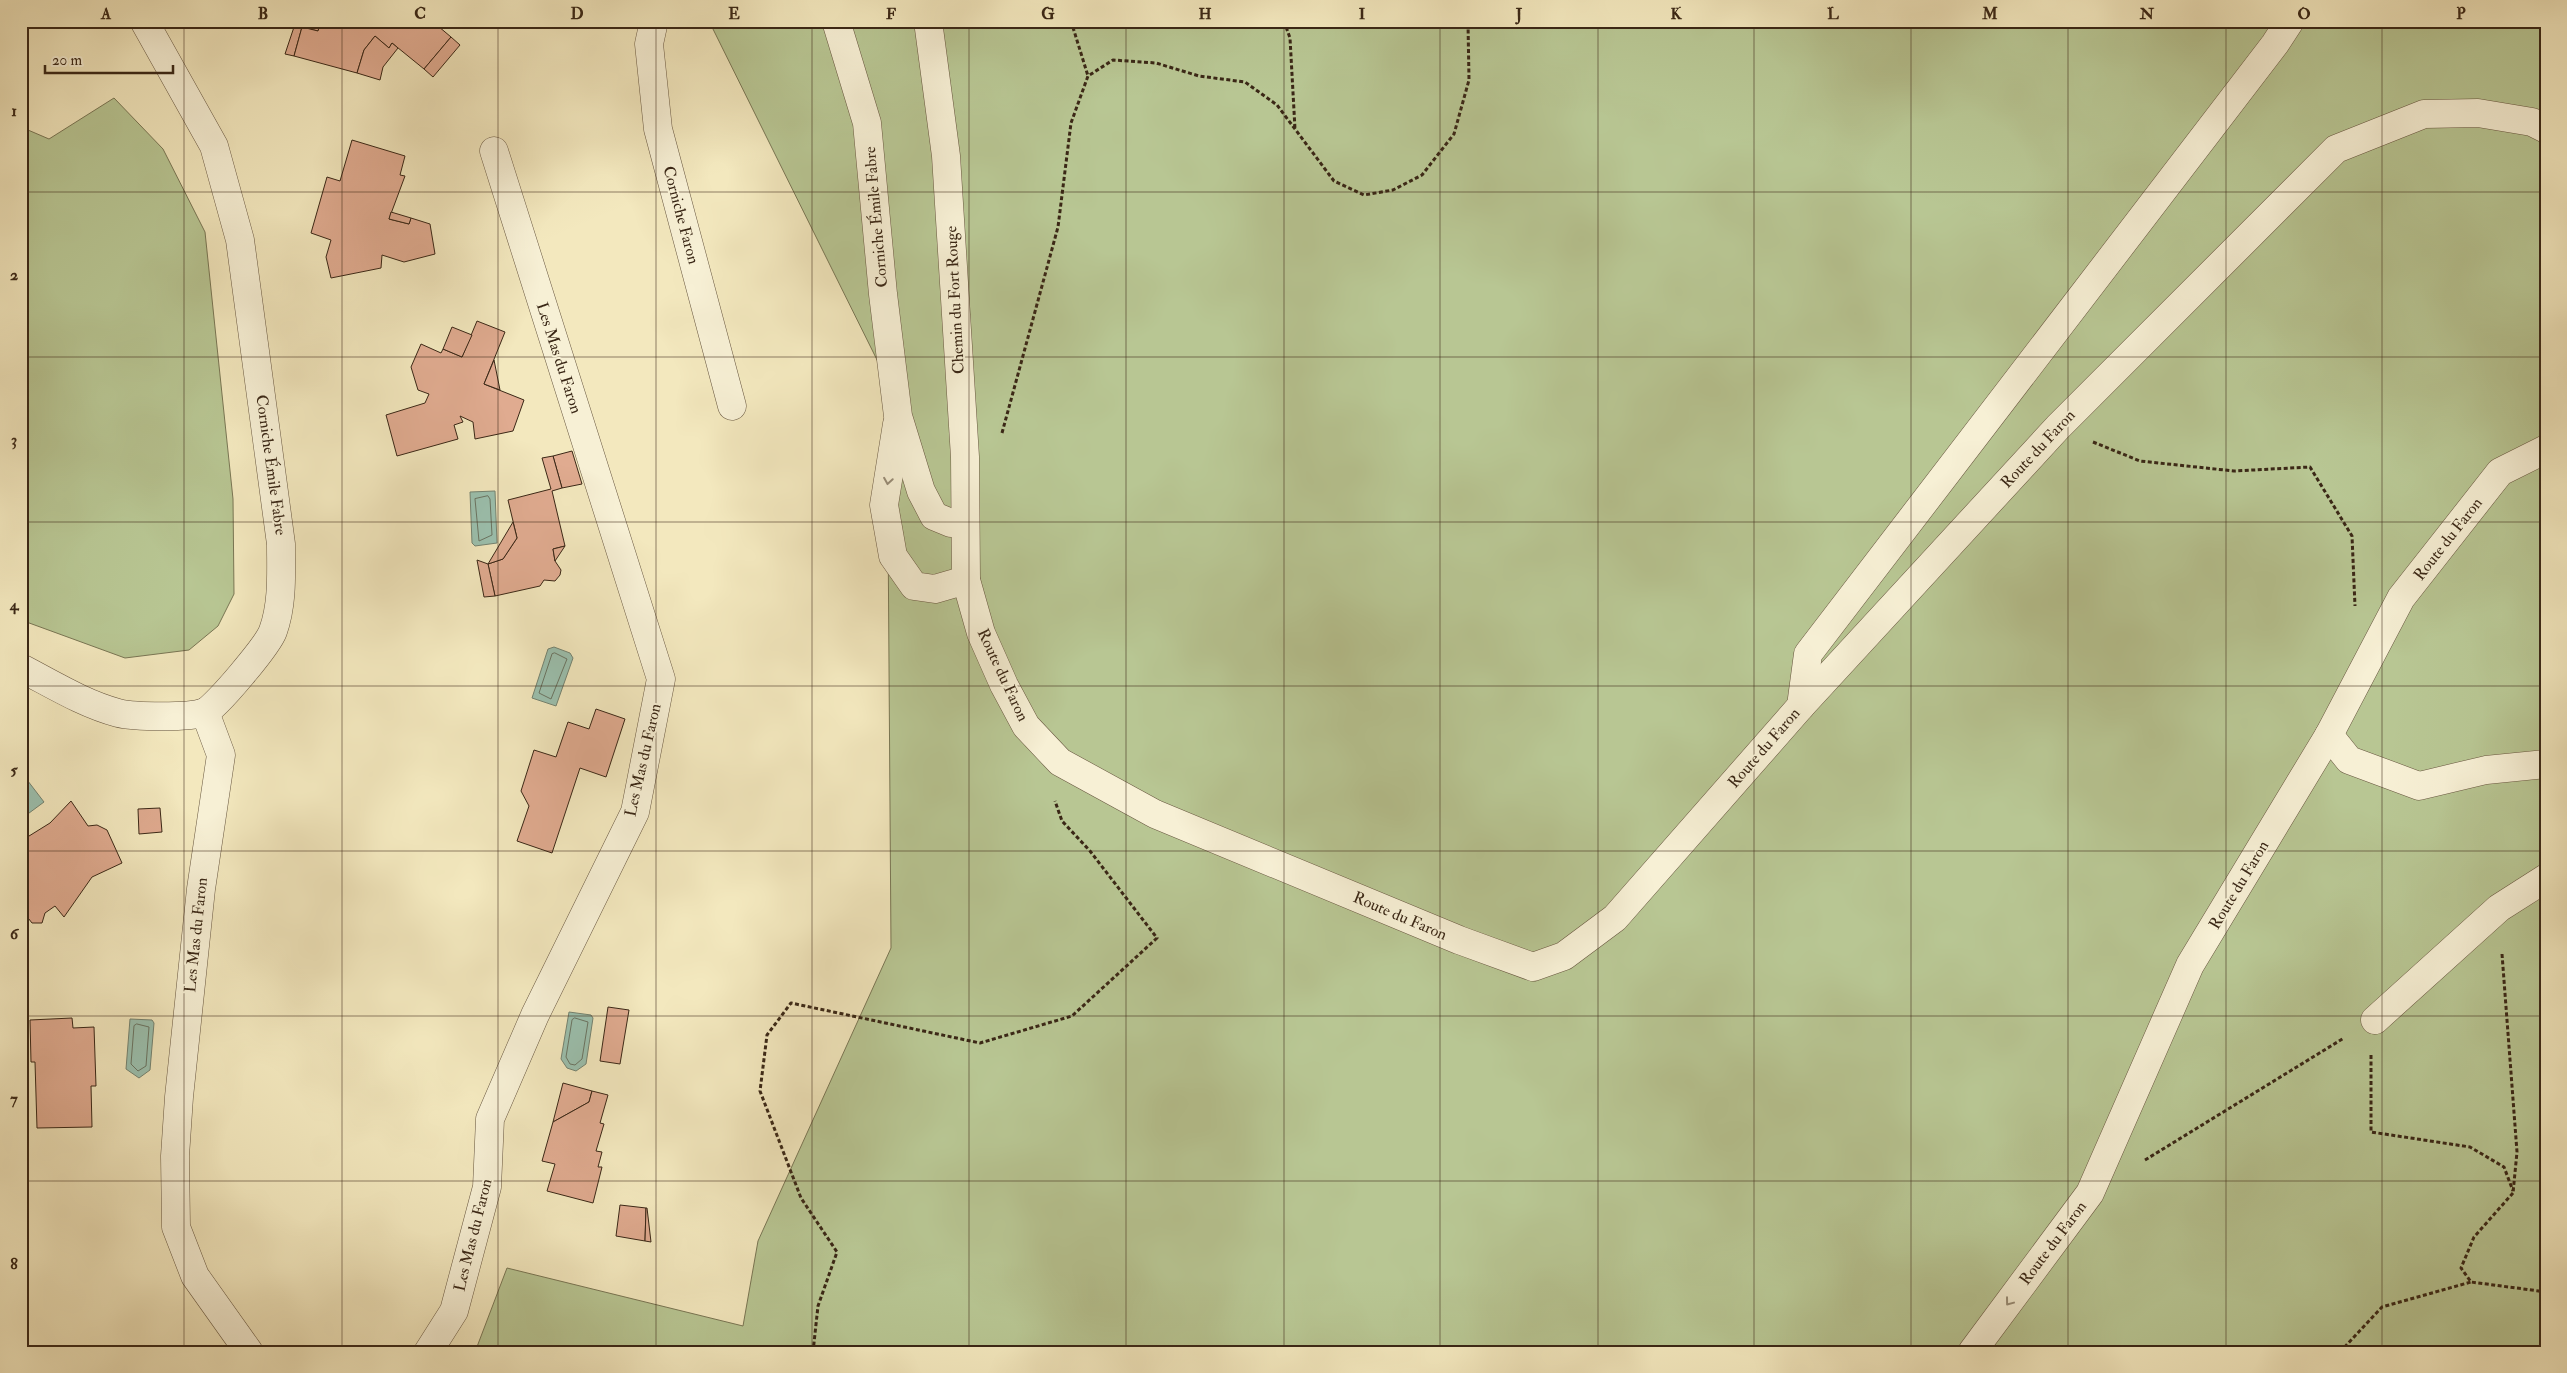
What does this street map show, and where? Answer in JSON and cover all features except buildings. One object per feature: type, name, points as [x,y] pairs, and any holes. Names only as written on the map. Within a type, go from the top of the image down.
[{"type":"street","name":"Corniche Émile Fabre","points":[[144,21],[214,146],[240,240],[281,544],[281,594],[273,632],[246,671],[205,712]]},
{"type":"street","name":"Corniche Faron","points":[[654,21],[649,44],[658,130],[732,406]]},
{"type":"street","name":"Corniche Émile Fabre","points":[[836,21],[868,123],[883,294],[898,416],[920,491],[934,516],[952,523],[965,523]]},
{"type":"street","name":"Chemin du Fort Rouge","points":[[928,21],[946,156],[965,457],[966,580]]},
{"type":"street","points":[[1801,706],[1808,654],[2275,44],[2290,21]]},
{"type":"street","name":"Route du Faron","points":[[966,580],[981,633],[1004,685],[1026,726],[1060,762],[1155,814],[1459,940],[1533,967],[1564,956],[1615,918],[1801,706],[2058,427],[2336,149],[2424,114],[2478,113],[2532,122],[2546,129]]},
{"type":"street","name":"Les Mas du Faron","points":[[428,1352],[454,1311],[487,1187],[490,1119],[535,1015],[635,812],[661,679],[494,151]]},
{"type":"street","name":"Corniche Émile Fabre","points":[[898,416],[884,505],[893,556],[914,586],[935,589],[966,580]]},
{"type":"street","name":"Route du Faron","points":[[1972,1352],[2090,1193],[2190,965],[2329,734],[2401,598],[2500,472],[2546,449]]},
{"type":"street","points":[[21,668],[79,698],[118,713],[157,718],[205,712]]},
{"type":"street","name":"Les Mas du Faron","points":[[205,712],[221,755],[201,889],[178,1097],[174,1156],[176,1227],[195,1276],[249,1352]]},
{"type":"street","points":[[2329,734],[2349,760],[2419,786],[2486,770],[2546,764]]},
{"type":"street","points":[[2375,1020],[2499,908],[2546,878]]},
{"type":"path","points":[[965,457],[985,456],[1002,434],[1058,228],[1071,123],[1088,76],[1071,21]]},
{"type":"path","points":[[1284,21],[1290,38],[1295,129]]},
{"type":"path","points":[[1088,76],[1113,60],[1156,63],[1199,76],[1245,82],[1277,105],[1334,181],[1364,195],[1393,190],[1422,175],[1454,134],[1469,80],[1468,23]]},
{"type":"path","points":[[2058,427],[2140,461],[2234,471],[2310,467],[2352,536],[2355,612]]},
{"type":"path","points":[[813,1352],[818,1306],[837,1252],[801,1198],[760,1091],[767,1035],[791,1003],[980,1043],[1072,1016],[1157,938],[1090,851],[1062,821],[1052,795]]},
{"type":"path","points":[[2471,1282],[2461,1268],[2474,1237],[2514,1192],[2517,1152],[2499,908]]},
{"type":"path","points":[[2375,1020],[2371,1060],[2372,1132],[2470,1147],[2504,1167],[2514,1192]]},
{"type":"path","points":[[2141,1163],[2375,1020]]},
{"type":"path","points":[[2340,1352],[2382,1307],[2471,1282],[2539,1291],[2546,1294]]},
{"type":"shaded area","points":[[709,21],[2546,21],[2546,1352],[475,1352],[507,1268],[743,1326],[758,1241],[891,948],[887,380]]},
{"type":"shaded area","points":[[114,98],[163,149],[205,232],[233,499],[234,594],[218,626],[189,650],[125,658],[21,620],[21,127],[49,139]]},
{"type":"water","points":[[495,491],[497,543],[475,546],[472,543],[470,492]]},
{"type":"water","points":[[554,647],[570,653],[573,658],[556,706],[532,698],[548,649]]},
{"type":"water","points":[[21,772],[44,802],[21,819]]},
{"type":"water","points":[[569,1012],[591,1015],[593,1018],[586,1064],[576,1071],[567,1068],[561,1059]]},
{"type":"water","points":[[130,1019],[152,1020],[154,1023],[150,1070],[139,1078],[126,1069]]}]
